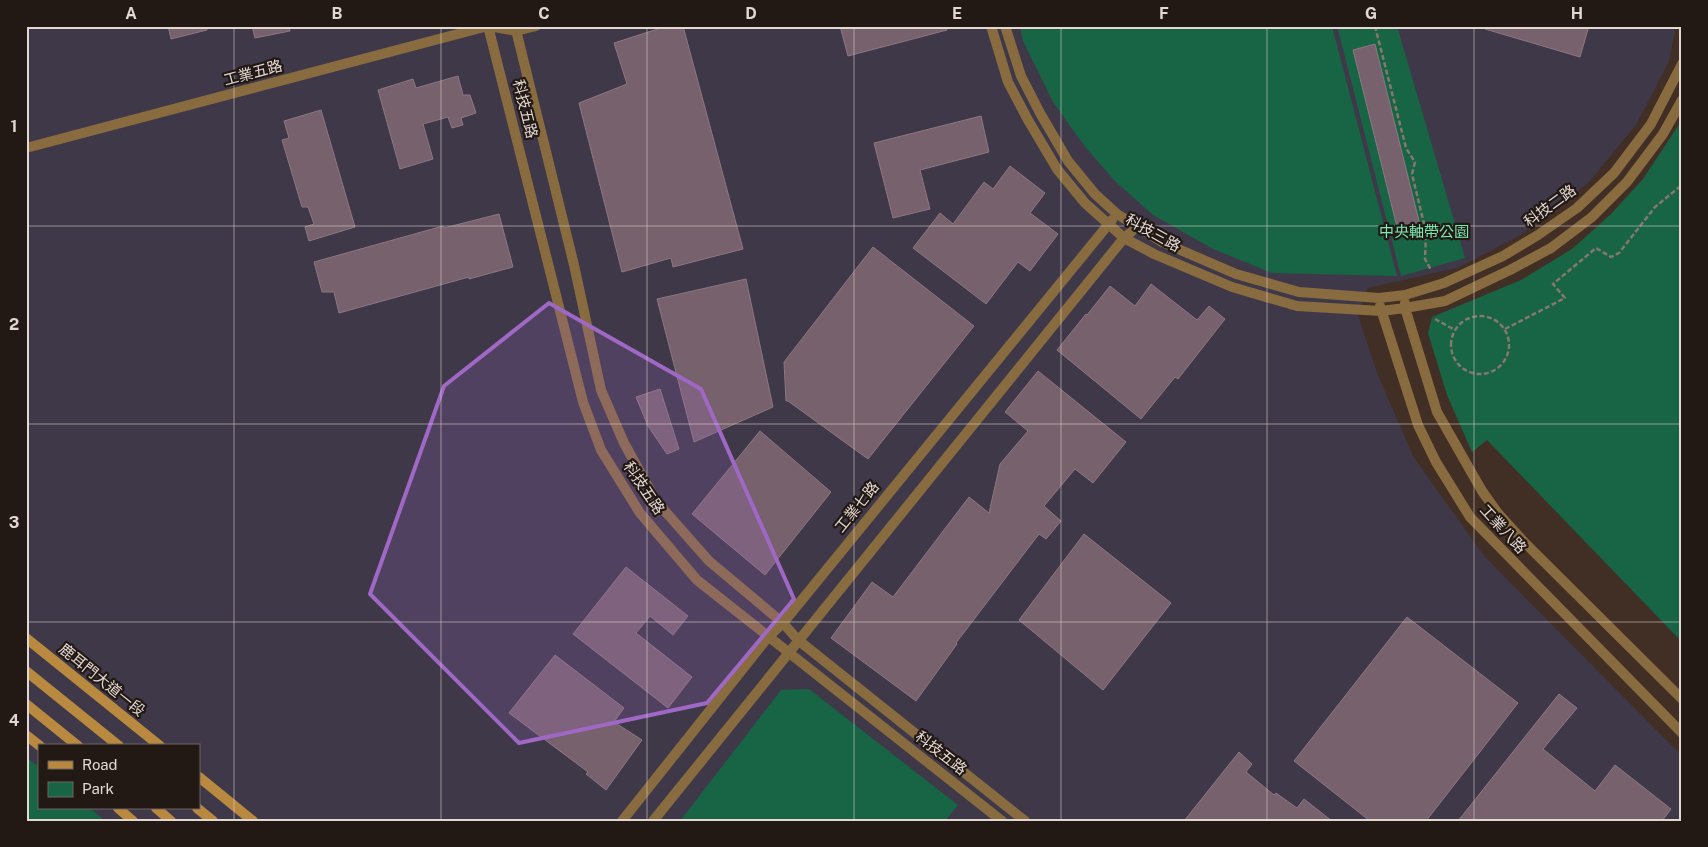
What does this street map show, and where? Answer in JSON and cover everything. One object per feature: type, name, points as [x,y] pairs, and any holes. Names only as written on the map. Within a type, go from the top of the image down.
[{"type":"street","name":"工業五路","points":[[26,148],[488,26],[515,29]]},
{"type":"street","name":"科技五路","points":[[488,26],[583,402],[601,450],[640,513],[697,580],[1002,821]]},
{"type":"street","points":[[515,29],[536,26]]},
{"type":"street","name":"科技三路","points":[[991,26],[1008,82],[1057,169],[1085,203],[1124,238],[1185,268],[1232,287],[1297,306],[1380,311]]},
{"type":"street","name":"科技三路","points":[[1005,26],[1021,76],[1068,161],[1094,194],[1118,214],[1162,242],[1236,274],[1299,292],[1378,298]]},
{"type":"street","name":"科技五路","points":[[515,29],[574,266],[602,390],[624,443],[656,502],[709,561],[783,623],[798,640],[1025,821]]},
{"type":"street","name":"科技二路","points":[[1378,298],[1405,295],[1444,283],[1503,256],[1577,208],[1614,173],[1651,124],[1682,64]]},
{"type":"street","points":[[1380,311],[1445,301],[1551,248],[1592,217],[1628,182],[1663,134],[1682,100]]},
{"type":"street","name":"工業七路","points":[[622,821],[769,636],[783,623],[1118,214]]},
{"type":"street","points":[[653,821],[1124,238],[1138,227]]},
{"type":"street","name":"工業八路","points":[[1405,295],[1404,308],[1437,412],[1482,491],[1497,512],[1682,699]]},
{"type":"street","name":"工業八路","points":[[1378,298],[1380,311],[1401,367],[1418,425],[1436,462],[1470,517],[1682,733]]},
{"type":"street","name":"鹿耳門大道一段","points":[[26,638],[158,744]]},
{"type":"street","points":[[26,671],[117,744]]},
{"type":"street","points":[[26,704],[76,744]]},
{"type":"street","points":[[26,734],[38,744]]},
{"type":"street","points":[[200,778],[253,821]]},
{"type":"street","points":[[120,810],[134,821]]},
{"type":"street","points":[[158,810],[171,821]]},
{"type":"street","points":[[199,810],[213,821]]},
{"type":"path","points":[[1376,26],[1406,148],[1416,162],[1412,174],[1426,232],[1425,260],[1431,270]]},
{"type":"path","points":[[1505,329],[1565,298],[1553,284],[1596,248],[1611,257],[1620,253],[1655,208],[1682,185]]},
{"type":"path","points":[[1470,317],[1490,317],[1505,329],[1509,347],[1507,356],[1502,364],[1486,374],[1467,372],[1453,358],[1451,339],[1455,330],[1461,322],[1470,317]]},
{"type":"path","points":[[1435,319],[1455,330]]},
{"type":"highlighted area","points":[[549,303],[701,389],[794,599],[707,703],[519,743],[370,594],[444,386]]},
{"type":"shaded area","points":[[26,26],[1676,26],[1669,61],[1636,125],[1588,183],[1519,236],[1457,268],[1368,288],[1358,315],[1377,373],[1414,458],[1485,557],[1682,756],[1682,821],[26,821]]},
{"type":"green space","points":[[1020,26],[1332,26],[1397,276],[1272,273],[1213,249],[1153,215],[1115,181],[1086,148],[1053,102],[1023,41]]},
{"type":"green space","name":"中央軸帶公園","points":[[1337,26],[1397,26],[1465,258],[1401,276]]},
{"type":"green space","points":[[1682,120],[1682,642],[1487,440],[1472,452],[1447,395],[1428,333],[1432,317],[1521,280],[1572,249],[1610,215],[1643,179]]},
{"type":"green space","points":[[809,689],[958,805],[945,821],[680,821],[781,690]]},
{"type":"green space","points":[[26,757],[38,766],[38,810],[92,810],[105,821],[26,821]]},
{"type":"building","points":[[168,26],[207,26],[207,30],[171,39]]},
{"type":"building","points":[[252,26],[289,26],[290,31],[255,38]]},
{"type":"building","points":[[667,26],[683,26],[743,249],[673,267],[671,258],[622,272],[579,103],[627,84],[614,43]]},
{"type":"building","points":[[840,26],[947,26],[947,30],[848,56]]},
{"type":"building","points":[[1485,26],[1589,26],[1580,57],[1485,29]]},
{"type":"building","points":[[1375,44],[1421,229],[1399,235],[1353,50]]},
{"type":"building","points":[[458,76],[463,95],[470,95],[476,113],[461,118],[463,125],[452,128],[448,117],[423,124],[433,159],[400,169],[378,90],[413,79],[416,88]]},
{"type":"building","points":[[321,110],[355,227],[309,241],[305,227],[314,224],[308,207],[302,207],[282,140],[289,138],[284,121]]},
{"type":"building","points":[[981,116],[989,152],[920,170],[930,209],[893,218],[874,143]]},
{"type":"building","points":[[1010,166],[1045,193],[1030,213],[1058,234],[1030,271],[1018,262],[986,304],[913,248],[940,213],[953,224],[984,182],[993,189]]},
{"type":"building","points":[[499,214],[513,267],[469,279],[469,277],[339,313],[334,292],[322,292],[314,262],[443,226],[444,228]]},
{"type":"building","points":[[873,247],[974,326],[868,459],[786,401],[784,362]]},
{"type":"building","points":[[746,279],[773,407],[694,442],[657,299]]},
{"type":"building","points":[[1151,284],[1197,320],[1209,306],[1225,319],[1178,379],[1175,377],[1141,419],[1057,350],[1110,286],[1135,306]]},
{"type":"building","points":[[1038,371],[1126,442],[1093,483],[1075,469],[1044,506],[1061,521],[1046,539],[1039,534],[956,643],[916,701],[831,638],[872,582],[893,597],[969,497],[989,513],[1000,464],[1028,431],[1005,412]]},
{"type":"building","points":[[660,389],[679,449],[667,454],[648,426],[636,397]]},
{"type":"building","points":[[760,431],[831,492],[765,575],[692,514]]},
{"type":"building","points":[[1084,534],[1171,603],[1103,690],[1019,620]]},
{"type":"building","points":[[626,567],[688,616],[673,635],[650,616],[636,633],[692,677],[668,708],[573,634]]},
{"type":"building","points":[[1407,617],[1518,703],[1426,821],[1370,821],[1294,761]]},
{"type":"building","points":[[555,655],[624,708],[614,722],[642,740],[606,790],[586,774],[588,772],[509,713]]},
{"type":"building","points":[[1559,694],[1577,708],[1543,749],[1595,791],[1615,765],[1671,809],[1662,821],[1458,821]]},
{"type":"building","points":[[1239,752],[1252,764],[1246,772],[1274,795],[1276,793],[1297,808],[1304,799],[1332,821],[1184,821]]}]
